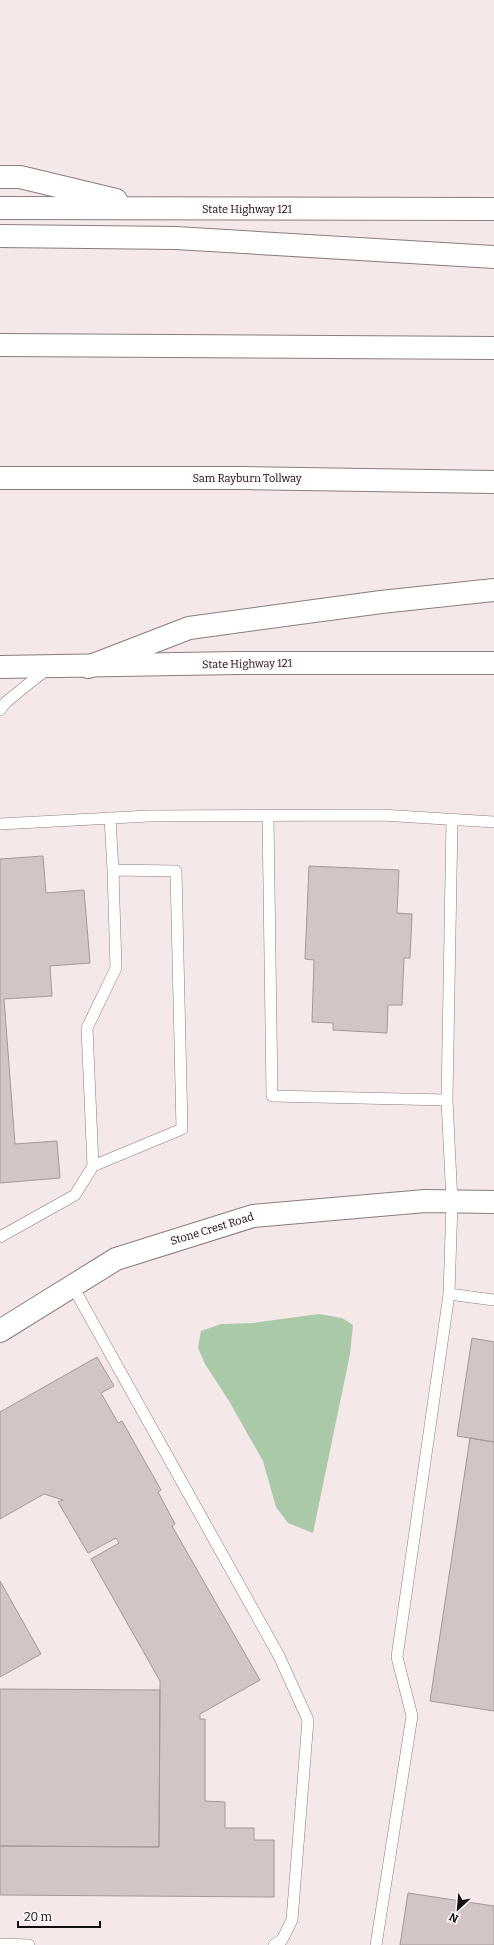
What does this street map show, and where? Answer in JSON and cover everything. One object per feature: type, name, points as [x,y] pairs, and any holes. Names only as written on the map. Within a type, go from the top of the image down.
[{"type":"main road","points":[[0,177],[20,177],[154,209]]},
{"type":"main road","name":"State Highway 121","points":[[0,208],[494,209]]},
{"type":"main road","points":[[0,236],[176,238],[494,258]]},
{"type":"main road","points":[[0,345],[494,348]]},
{"type":"main road","name":"Sam Rayburn Tollway","points":[[0,478],[244,478],[494,482]]},
{"type":"main road","points":[[88,667],[189,628],[381,602],[494,590]]},
{"type":"main road","name":"State Highway 121","points":[[0,667],[88,667],[237,663],[494,663]]},
{"type":"main road","name":"Stone Crest Road","points":[[0,1330],[116,1259],[253,1216],[425,1202],[494,1202]]},
{"type":"lane","points":[[0,710],[6,702],[49,667]]},
{"type":"lane","points":[[0,824],[149,816],[381,815],[494,822]]},
{"type":"lane","points":[[268,816],[272,1096],[447,1100]]},
{"type":"lane","points":[[0,1237],[75,1195],[93,1166],[87,1028],[116,968],[110,818]]},
{"type":"lane","points":[[376,1945],[412,1716],[397,1657],[449,1294],[452,1202],[447,1100],[452,820]]},
{"type":"lane","points":[[93,1166],[182,1129],[176,871],[113,870]]},
{"type":"lane","points":[[72,1285],[279,1656],[308,1720],[292,1920],[282,1940],[274,1945]]},
{"type":"lane","points":[[449,1294],[494,1300]]},
{"type":"lane","points":[[0,1944],[29,1945]]},
{"type":"shaded area","points":[[319,1314],[342,1318],[353,1325],[350,1354],[313,1533],[288,1523],[276,1507],[263,1461],[229,1401],[205,1364],[198,1348],[201,1331],[221,1324],[253,1323]]},
{"type":"building","points":[[43,856],[46,893],[84,890],[90,963],[50,966],[52,996],[4,999],[15,1144],[57,1141],[60,1178],[0,1183],[0,859]]},
{"type":"building","points":[[309,866],[399,870],[397,913],[412,914],[410,958],[404,958],[402,1005],[388,1005],[387,1033],[333,1030],[333,1023],[312,1022],[314,960],[305,959]]},
{"type":"building","points":[[472,1338],[494,1342],[494,1442],[457,1436]]},
{"type":"building","points":[[97,1357],[114,1386],[101,1393],[118,1423],[122,1421],[161,1490],[158,1492],[175,1524],[172,1526],[260,1680],[200,1714],[200,1719],[205,1719],[205,1801],[225,1802],[225,1828],[254,1828],[254,1840],[274,1840],[274,1897],[0,1895],[0,1846],[159,1847],[160,1681],[91,1559],[119,1543],[116,1538],[88,1553],[58,1502],[63,1500],[44,1494],[0,1519],[0,1412]]},
{"type":"building","points":[[470,1438],[494,1442],[494,1711],[430,1701]]},
{"type":"building","points":[[0,1581],[41,1654],[0,1677]]},
{"type":"building","points":[[0,1689],[160,1690],[159,1847],[0,1846]]},
{"type":"building","points":[[408,1893],[494,1906],[494,1945],[400,1945]]}]
